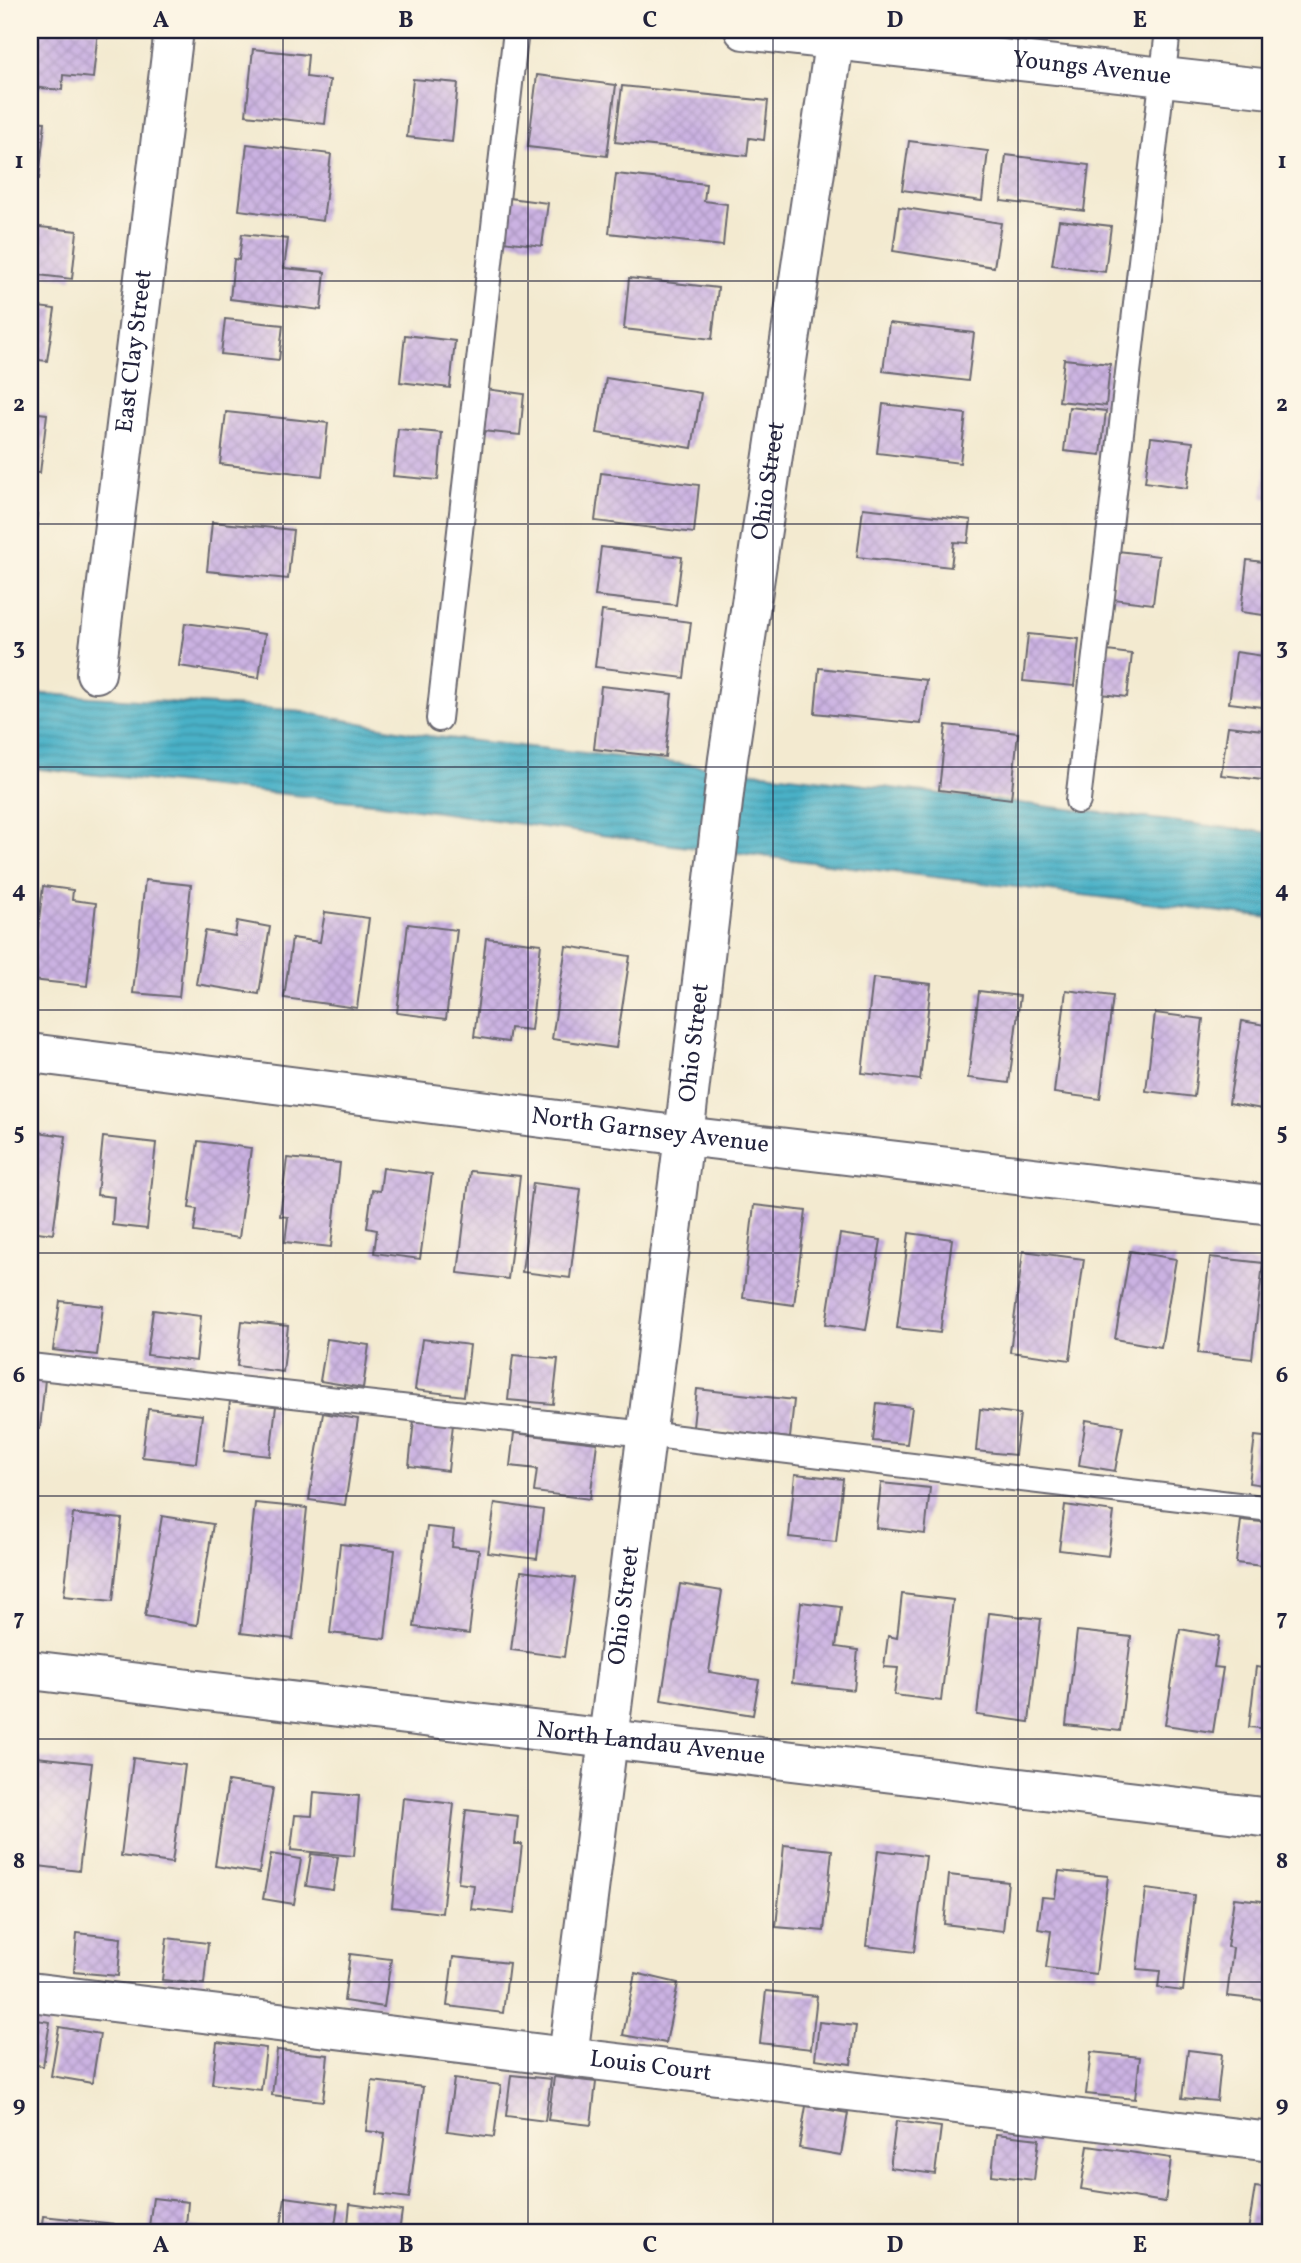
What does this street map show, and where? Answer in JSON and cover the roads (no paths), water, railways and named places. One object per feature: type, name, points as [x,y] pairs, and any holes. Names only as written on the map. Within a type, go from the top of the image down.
[{"type":"street","name":"East Clay Street","points":[[96,673],[174,30]]},
{"type":"street","name":"Youngs Avenue","points":[[744,30],[835,35],[1271,89]]},
{"type":"street","name":"Ohio Street","points":[[568,2057],[684,1136],[728,759],[835,35]]},
{"type":"street","name":"North Garnsey Avenue","points":[[30,1053],[684,1136],[1271,1205]]},
{"type":"street","name":"North Landau Avenue","points":[[30,1670],[1271,1818]]},
{"type":"street","name":"Louis Court","points":[[30,1992],[1271,2142]]},
{"type":"lane","points":[[439,719],[516,30]]},
{"type":"lane","points":[[1078,801],[1168,30]]},
{"type":"lane","points":[[30,1366],[646,1434],[1271,1509]]},
{"type":"water","points":[[30,693],[292,710],[429,736],[1271,833],[1271,918],[672,845],[381,804],[30,768]]}]
